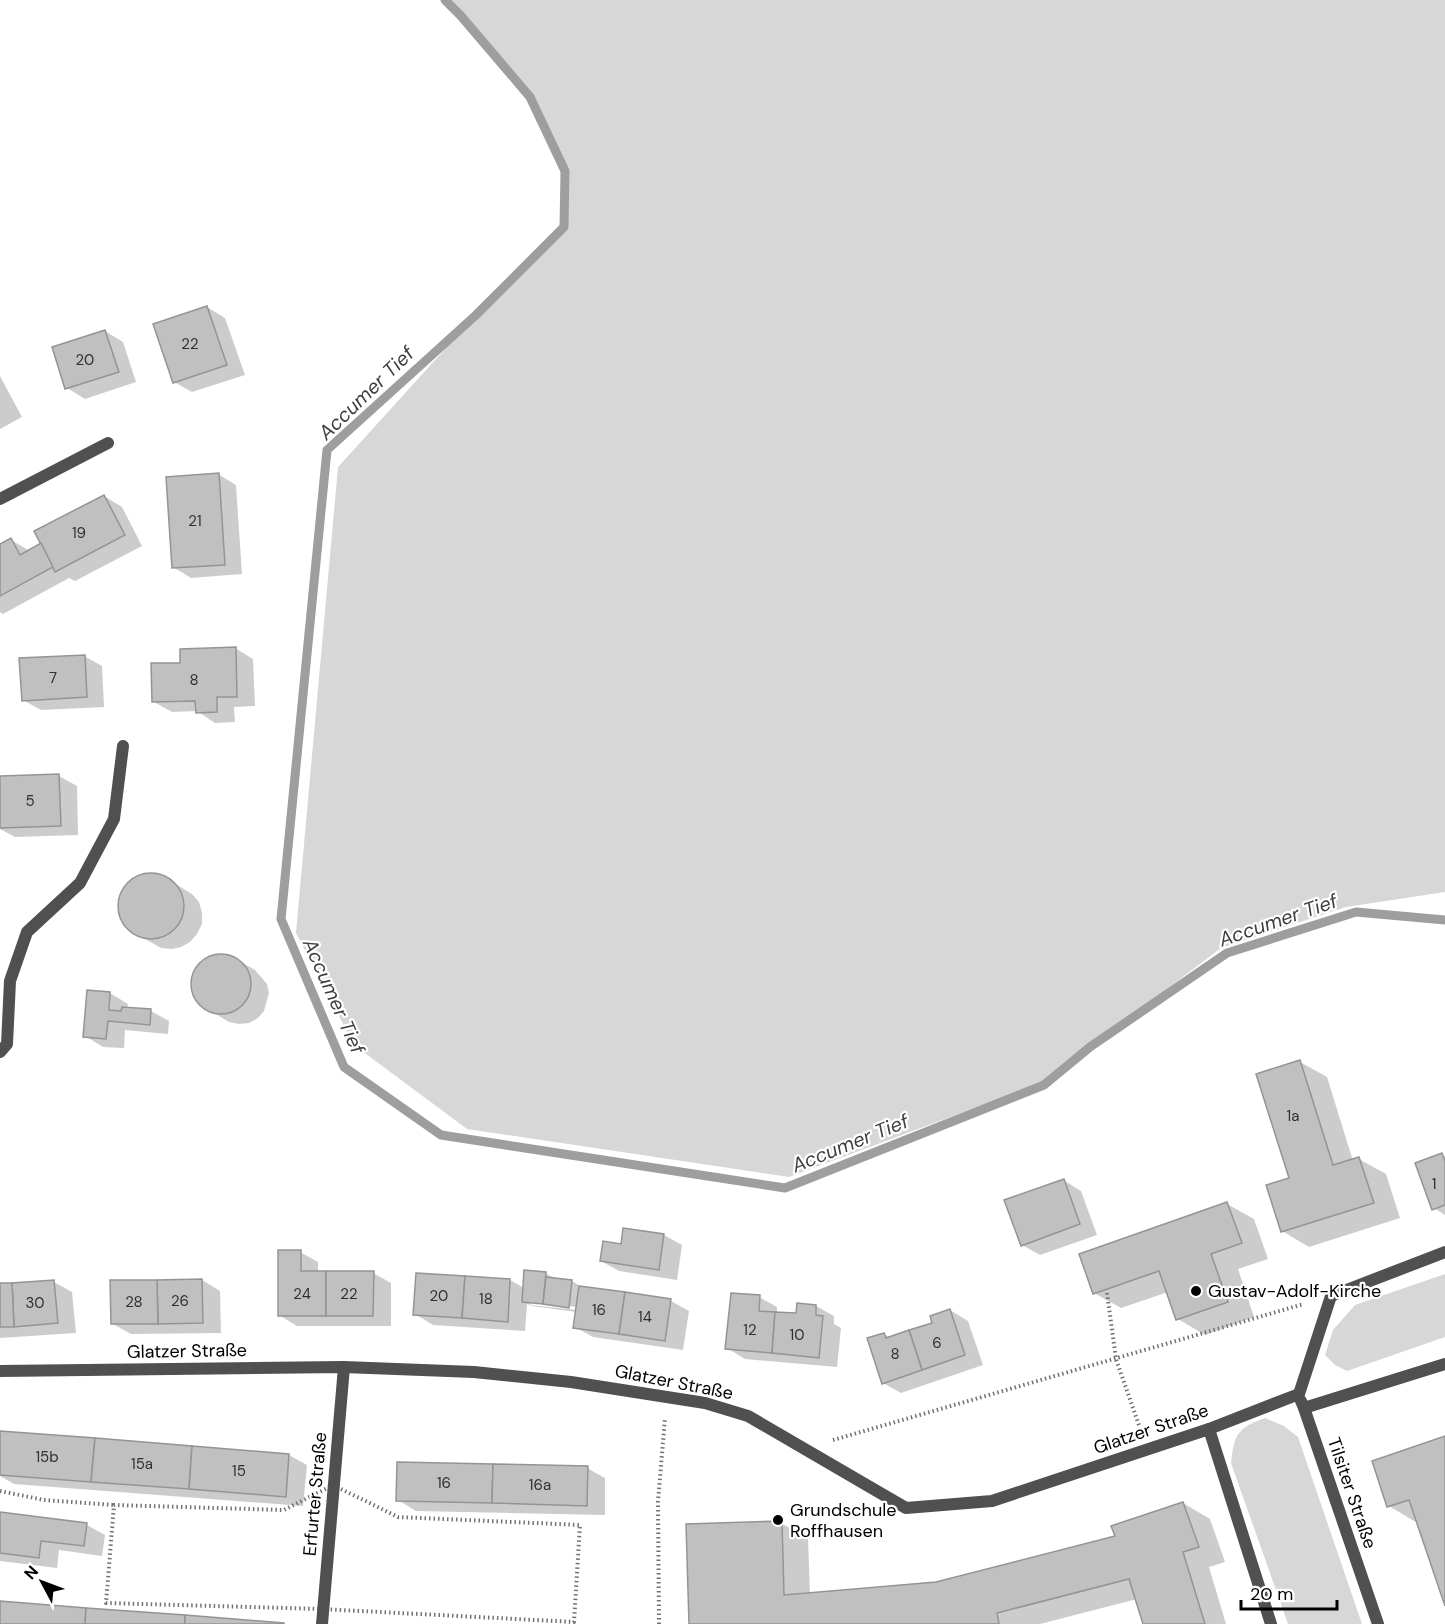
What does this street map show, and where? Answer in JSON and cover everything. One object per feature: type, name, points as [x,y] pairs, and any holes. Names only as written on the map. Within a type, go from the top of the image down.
[{"type":"street","points":[[0,499],[108,443]]},
{"type":"street","points":[[0,1052],[6,1044],[10,981],[27,932],[80,883],[114,819],[123,746]]},
{"type":"street","points":[[1299,1394],[1331,1296],[1445,1252]]},
{"type":"street","points":[[1304,1408],[1445,1364]]},
{"type":"street","name":"Glatzer Straße","points":[[0,1371],[344,1367],[474,1372],[571,1382],[705,1403],[748,1416],[906,1508],[992,1501],[1209,1429],[1299,1394]]},
{"type":"street","name":"Erfurter Straße","points":[[322,1624],[344,1367]]},
{"type":"street","name":"Tilsiter Straße","points":[[1299,1394],[1378,1624]]},
{"type":"street","points":[[1209,1429],[1271,1624]]},
{"type":"path","points":[[1107,1293],[1116,1359],[1148,1449]]},
{"type":"path","points":[[804,1448],[1331,1296]]},
{"type":"path","points":[[659,1624],[658,1502],[667,1397]]},
{"type":"path","points":[[0,1491],[44,1500],[114,1505]]},
{"type":"shaded area","points":[[445,0],[1445,0],[1445,892],[1346,907],[1221,948],[1044,1082],[789,1177],[467,1129],[354,1045],[296,933],[338,467],[476,315],[564,227],[565,171],[530,97]]},
{"type":"shaded area","points":[[1445,1274],[1445,1337],[1347,1371],[1335,1365],[1325,1355],[1333,1330],[1355,1305]]},
{"type":"shaded area","points":[[1265,1418],[1284,1426],[1298,1437],[1362,1624],[1288,1624],[1231,1463],[1239,1434],[1248,1425]]},
{"type":"building","points":[[207,306],[227,365],[173,383],[153,324]]},
{"type":"building","points":[[105,330],[119,372],[65,389],[52,347]]},
{"type":"building","points":[[219,473],[225,565],[172,568],[166,477]]},
{"type":"building","points":[[104,495],[125,535],[55,572],[34,531]]},
{"type":"building","points":[[11,538],[20,555],[41,543],[53,567],[0,596],[0,544]]},
{"type":"building","points":[[236,647],[237,697],[217,697],[217,712],[196,713],[195,701],[152,702],[151,663],[180,663],[180,649]]},
{"type":"building","points":[[85,655],[87,697],[22,701],[19,658]]},
{"type":"building","points":[[59,774],[61,826],[0,828],[0,776]]},
{"type":"building","points":[[144,873],[158,873],[170,878],[179,887],[184,906],[182,919],[175,930],[158,939],[144,939],[132,934],[123,925],[118,913],[118,899],[123,887],[132,878]]},
{"type":"building","points":[[215,954],[227,954],[243,962],[249,972],[251,984],[249,996],[243,1006],[227,1014],[215,1014],[199,1006],[191,990],[191,978],[199,962]]},
{"type":"building","points":[[87,990],[110,992],[109,1010],[121,1011],[122,1007],[151,1009],[150,1025],[108,1021],[106,1039],[83,1037]]},
{"type":"building","points":[[1300,1060],[1333,1165],[1359,1157],[1374,1203],[1281,1232],[1266,1185],[1289,1178],[1256,1074]]},
{"type":"building","points":[[1442,1153],[1445,1161],[1445,1205],[1432,1210],[1415,1163]]},
{"type":"building","points":[[1064,1179],[1080,1224],[1021,1246],[1004,1200]]},
{"type":"building","points":[[1227,1202],[1242,1243],[1211,1254],[1228,1302],[1176,1320],[1159,1271],[1093,1294],[1079,1254]]},
{"type":"building","points":[[623,1228],[664,1234],[659,1270],[600,1261],[603,1241],[621,1244]]},
{"type":"building","points":[[278,1250],[301,1250],[301,1271],[326,1271],[326,1316],[278,1316]]},
{"type":"building","points":[[524,1270],[546,1272],[543,1304],[522,1302]]},
{"type":"building","points":[[326,1271],[374,1271],[373,1316],[326,1316]]},
{"type":"building","points":[[416,1273],[465,1276],[462,1318],[413,1315]]},
{"type":"building","points":[[465,1276],[510,1279],[508,1322],[462,1318]]},
{"type":"building","points":[[546,1277],[572,1280],[569,1308],[543,1304]]},
{"type":"building","points":[[202,1279],[203,1323],[158,1324],[157,1280]]},
{"type":"building","points":[[54,1280],[58,1323],[14,1327],[12,1283]]},
{"type":"building","points":[[110,1280],[157,1280],[158,1324],[111,1324]]},
{"type":"building","points":[[0,1283],[12,1283],[14,1327],[0,1327]]},
{"type":"building","points":[[579,1286],[625,1292],[619,1334],[573,1328]]},
{"type":"building","points":[[625,1292],[671,1299],[665,1341],[619,1334]]},
{"type":"building","points":[[731,1293],[760,1295],[759,1311],[775,1312],[772,1353],[725,1349]]},
{"type":"building","points":[[797,1303],[816,1305],[816,1315],[823,1316],[819,1358],[772,1353],[775,1312],[796,1313]]},
{"type":"building","points":[[950,1309],[965,1355],[922,1370],[909,1330],[932,1323],[930,1316]]},
{"type":"building","points":[[909,1330],[922,1370],[882,1384],[867,1338],[884,1333],[886,1338]]},
{"type":"building","points":[[0,1431],[95,1438],[91,1482],[0,1475]]},
{"type":"building","points":[[1445,1436],[1445,1606],[1409,1500],[1387,1507],[1372,1461]]},
{"type":"building","points":[[95,1438],[192,1446],[189,1489],[91,1482]]},
{"type":"building","points":[[192,1446],[289,1454],[286,1497],[189,1489]]},
{"type":"building","points":[[397,1462],[493,1464],[492,1503],[396,1501]]},
{"type":"building","points":[[493,1464],[588,1466],[587,1506],[492,1503]]},
{"type":"building","points":[[1183,1502],[1199,1547],[1183,1552],[1205,1624],[1143,1624],[1129,1579],[997,1613],[999,1624],[689,1624],[686,1524],[782,1521],[784,1595],[936,1582],[1115,1536],[1111,1526]]},
{"type":"building","points":[[0,1512],[87,1523],[84,1546],[41,1541],[39,1558],[0,1553]]},
{"type":"building","points":[[0,1601],[86,1608],[85,1624],[0,1624]]},
{"type":"building","points":[[86,1608],[185,1615],[185,1624],[85,1624]]},
{"type":"building","points":[[185,1615],[284,1623],[284,1624],[185,1624]]},
{"type":"waterway","name":"Accumer Tief","points":[[445,0],[530,97],[565,171],[564,227],[476,315],[327,450],[281,919],[344,1067],[441,1135],[785,1188],[1044,1085],[1090,1047],[1227,953],[1356,912],[1445,920]]},
{"type":"place","name":"Gustav-Adolf-Kirche","points":[[1196,1291]]},
{"type":"place","name":"Grundschule Roffhausen","points":[[778,1520]]}]
